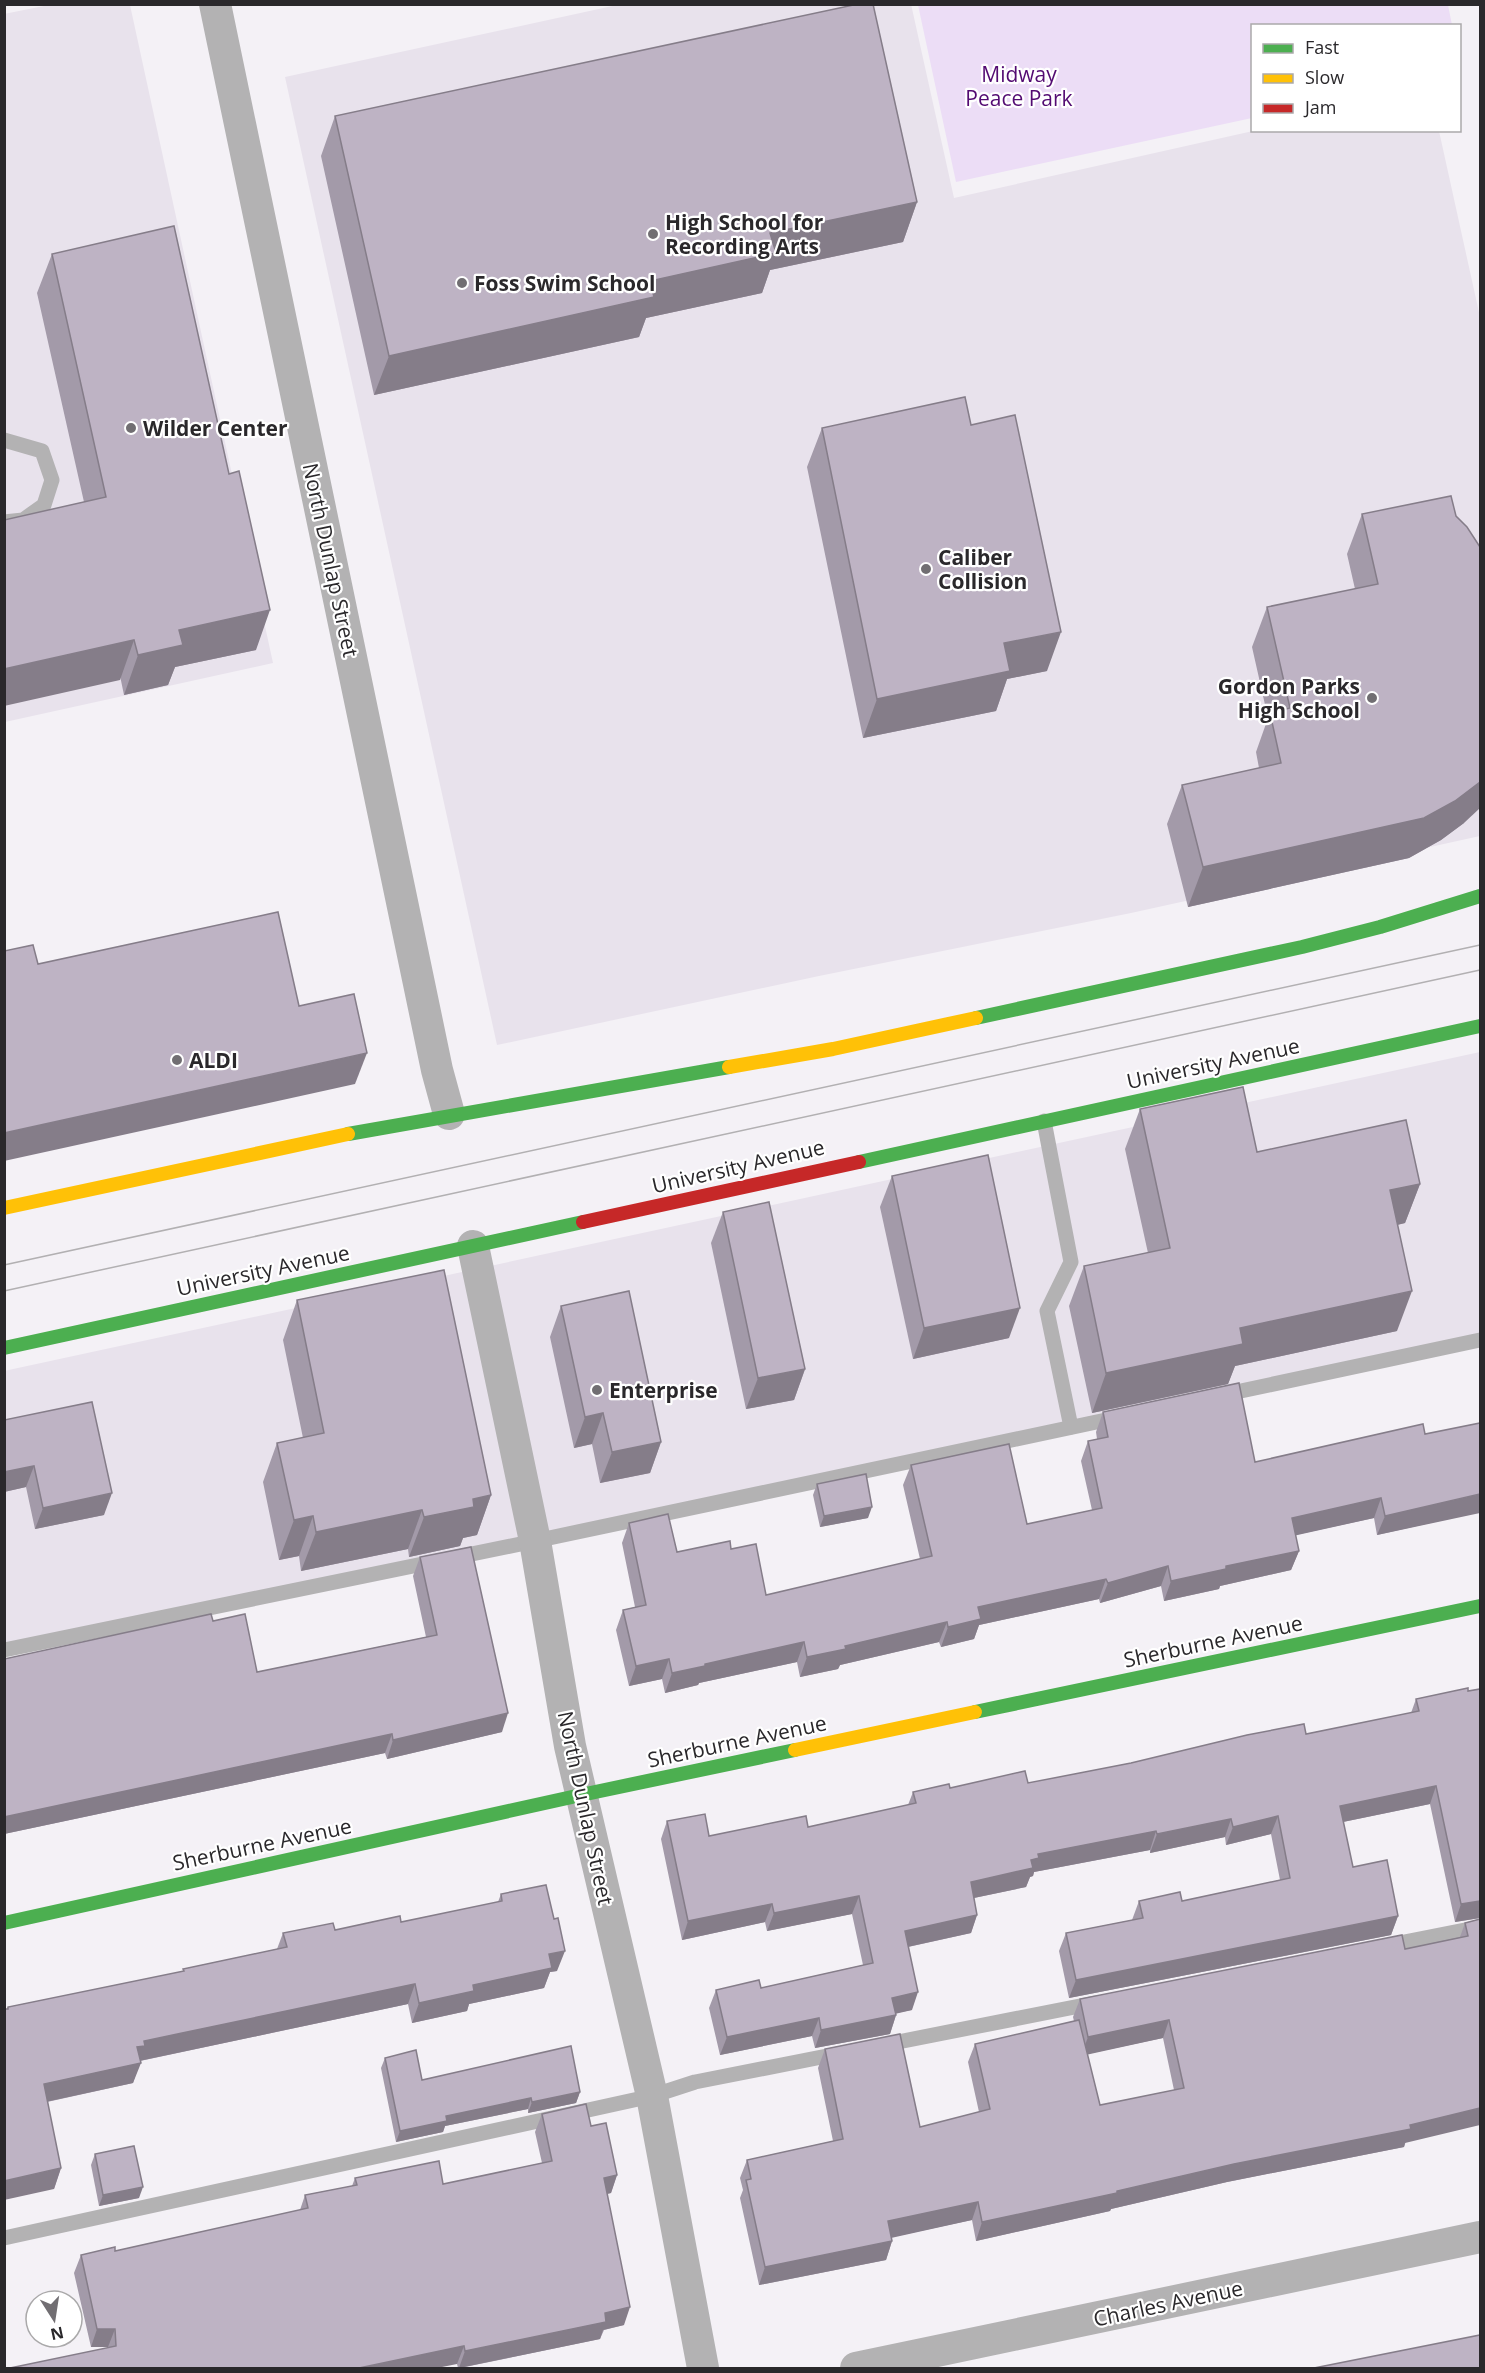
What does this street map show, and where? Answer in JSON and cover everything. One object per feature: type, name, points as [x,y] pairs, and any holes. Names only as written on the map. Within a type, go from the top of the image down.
[{"type":"main road","points":[[4,1208],[364,1130],[832,1050],[1302,947],[1380,927],[1480,896]]},
{"type":"main road","name":"University Avenue","points":[[4,1348],[1480,1026]]},
{"type":"main road","name":"Sherburne Avenue","points":[[4,1923],[581,1795],[1480,1606]]},
{"type":"street","name":"North Dunlap Street","points":[[214,4],[437,1070],[449,1114]]},
{"type":"street","name":"North Dunlap Street","points":[[474,1246],[535,1541],[570,1746],[652,2096],[703,2368]]},
{"type":"street","name":"Charles Avenue","points":[[856,2368],[1480,2237]]},
{"type":"lane","points":[[4,440],[42,451],[51,480],[44,505],[23,520],[4,522]]},
{"type":"lane","points":[[1044,1121],[1071,1262],[1047,1311],[1071,1427]]},
{"type":"lane","points":[[1208,1398],[1480,1340]]},
{"type":"lane","points":[[4,1650],[1140,1413]]},
{"type":"lane","points":[[1375,1948],[1480,1927]]},
{"type":"lane","points":[[4,2238],[652,2096],[695,2082],[1105,2001]]},
{"type":"shaded area","points":[[911,4],[954,198],[1251,131],[1439,132],[1480,317],[1480,836],[1131,913],[819,976],[497,1045],[285,77],[617,5]]},
{"type":"shaded area","points":[[49,5],[130,5],[273,663],[5,722],[4,14]]},
{"type":"shaded area","points":[[1480,1052],[1480,1340],[5,1650],[4,1371]]},
{"type":"green space","name":"Midway Peace Park","points":[[918,5],[1448,5],[1452,24],[1251,24],[1251,118],[956,182]]},
{"type":"building","points":[[858,4],[873,4],[917,202],[770,233],[776,253],[650,281],[654,297],[389,356],[335,116]]},
{"type":"building","name":"Wilder Center","points":[[174,226],[229,474],[239,471],[270,610],[179,630],[183,645],[138,655],[134,640],[4,669],[4,520],[106,497],[52,254]]},
{"type":"building","name":"Caliber Collision","points":[[965,397],[971,425],[1015,415],[1061,632],[1004,643],[1010,671],[877,699],[822,428]]},
{"type":"building","name":"Gordon Parks High School","points":[[1451,496],[1456,516],[1467,527],[1480,547],[1480,782],[1455,801],[1424,818],[1203,867],[1182,785],[1281,763],[1270,713],[1290,708],[1267,607],[1378,584],[1362,514]]},
{"type":"building","name":"ALDI","points":[[278,912],[299,1006],[354,994],[367,1053],[4,1133],[4,951],[33,945],[38,964]]},
{"type":"building","points":[[1243,1087],[1257,1152],[1406,1120],[1420,1184],[1390,1190],[1412,1291],[1240,1328],[1243,1344],[1106,1373],[1084,1266],[1170,1248],[1140,1109]]},
{"type":"building","points":[[988,1155],[1020,1308],[924,1328],[892,1176]]},
{"type":"building","points":[[769,1202],[805,1369],[758,1378],[723,1212]]},
{"type":"building","points":[[444,1270],[491,1495],[473,1499],[474,1507],[424,1517],[422,1510],[316,1532],[313,1516],[294,1520],[277,1443],[324,1433],[297,1300]]},
{"type":"building","points":[[629,1291],[661,1442],[612,1452],[603,1413],[585,1417],[561,1306]]},
{"type":"building","points":[[1239,1383],[1255,1462],[1423,1424],[1425,1434],[1480,1423],[1480,1494],[1385,1516],[1381,1498],[1292,1518],[1299,1551],[1226,1566],[1226,1569],[1171,1581],[1168,1566],[1108,1583],[1106,1579],[978,1607],[981,1619],[948,1627],[947,1622],[807,1657],[804,1642],[672,1673],[669,1659],[636,1666],[623,1610],[646,1605],[629,1523],[668,1514],[677,1552],[730,1541],[731,1549],[756,1544],[766,1595],[932,1556],[911,1465],[1009,1444],[1027,1524],[1102,1508],[1088,1441],[1108,1437],[1103,1412]]},
{"type":"building","points":[[92,1402],[112,1493],[43,1508],[34,1466],[4,1472],[4,1420]]},
{"type":"building","points":[[866,1474],[872,1507],[824,1516],[817,1484]]},
{"type":"building","points":[[471,1547],[508,1713],[393,1740],[392,1734],[4,1817],[4,1659],[211,1614],[213,1621],[245,1614],[257,1672],[437,1635],[420,1557]]},
{"type":"building","points":[[1468,1688],[1468,1691],[1480,1689],[1480,1901],[1461,1904],[1436,1786],[1340,1806],[1353,1867],[1387,1860],[1398,1916],[1076,1980],[1066,1933],[1143,1918],[1139,1901],[1180,1892],[1182,1901],[1290,1878],[1278,1816],[1233,1827],[1231,1819],[1157,1834],[1156,1831],[1038,1854],[1039,1858],[1031,1860],[1033,1868],[971,1882],[977,1915],[905,1931],[918,1992],[892,1998],[896,2015],[821,2030],[819,2018],[727,2037],[716,1990],[759,1980],[761,1988],[873,1963],[859,1896],[774,1913],[772,1904],[688,1921],[667,1821],[705,1814],[709,1836],[806,1816],[808,1827],[916,1803],[913,1792],[949,1784],[950,1788],[1025,1771],[1028,1783],[1131,1763],[1247,1735],[1304,1724],[1306,1734],[1419,1711],[1416,1699]]},
{"type":"building","points":[[546,1885],[554,1919],[558,1918],[565,1951],[549,1954],[552,1968],[473,1985],[474,1991],[419,2003],[415,1984],[144,2041],[145,2046],[137,2047],[141,2063],[44,2084],[61,2168],[4,2181],[4,2009],[287,1947],[283,1933],[333,1923],[335,1930],[400,1916],[401,1922],[502,1901],[501,1894]]},
{"type":"building","points":[[1480,1919],[1480,2108],[1410,2125],[1411,2129],[1234,2164],[1117,2191],[1117,2193],[982,2222],[978,2202],[888,2221],[892,2241],[765,2267],[746,2180],[751,2179],[747,2160],[843,2139],[825,2049],[900,2034],[920,2127],[990,2109],[975,2044],[1079,2020],[1100,2105],[1184,2088],[1169,2020],[1088,2037],[1080,1999],[1402,1935],[1405,1949],[1468,1936],[1465,1923]]},
{"type":"building","points":[[571,2046],[580,2092],[532,2102],[531,2098],[446,2116],[447,2121],[400,2131],[385,2058],[416,2050],[422,2080]]},
{"type":"building","points":[[586,2104],[591,2126],[606,2123],[617,2175],[604,2178],[630,2307],[605,2313],[606,2322],[465,2351],[464,2346],[359,2368],[10,2368],[116,2346],[115,2329],[97,2329],[81,2255],[115,2247],[115,2251],[308,2208],[305,2195],[357,2185],[355,2178],[439,2161],[443,2184],[552,2161],[542,2114]]},
{"type":"building","points":[[134,2146],[143,2187],[103,2195],[95,2154]]},
{"type":"building","points":[[1480,2335],[1480,2368],[1314,2368]]},
{"type":"tram line","points":[[4,1265],[1480,945]]},
{"type":"tram line","points":[[4,1291],[1480,970]]},
{"type":"traffic: fast","points":[[976,1018],[1302,947],[1380,927],[1480,896]]},
{"type":"traffic: fast","points":[[859,1162],[1480,1026]]},
{"type":"traffic: fast","points":[[348,1134],[729,1067]]},
{"type":"traffic: fast","points":[[4,1348],[583,1222]]},
{"type":"traffic: fast","points":[[975,1712],[1480,1606]]},
{"type":"traffic: fast","points":[[4,1923],[795,1750]]},
{"type":"traffic: slow","points":[[729,1067],[833,1049],[976,1018]]},
{"type":"traffic: slow","points":[[4,1208],[348,1134]]},
{"type":"traffic: slow","points":[[795,1750],[975,1712]]},
{"type":"traffic: jam","points":[[583,1222],[859,1162]]},
{"type":"place","name":"High School for Recording Arts","points":[[653,234]]},
{"type":"place","name":"Foss Swim School","points":[[462,283]]},
{"type":"place","name":"Wilder Center","points":[[131,428]]},
{"type":"place","name":"Caliber Collision","points":[[926,569]]},
{"type":"place","name":"Gordon Parks High School","points":[[1372,698]]},
{"type":"place","name":"ALDI","points":[[177,1060]]},
{"type":"place","name":"Enterprise","points":[[597,1390]]}]
